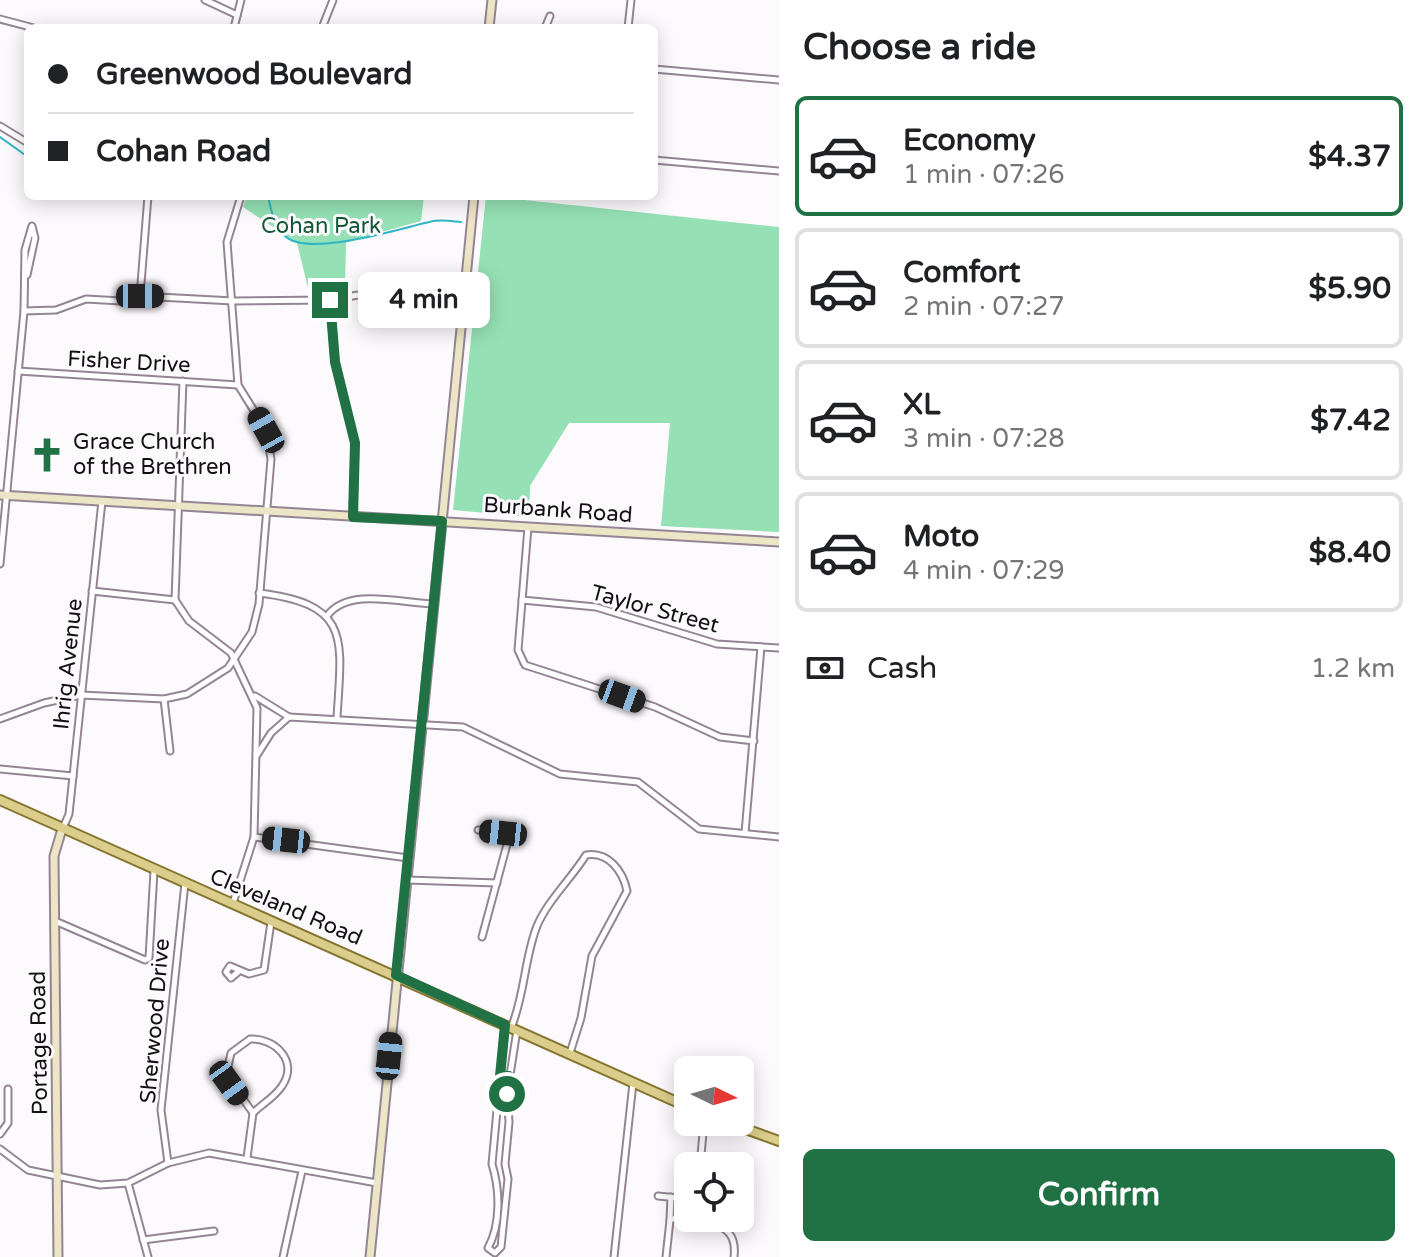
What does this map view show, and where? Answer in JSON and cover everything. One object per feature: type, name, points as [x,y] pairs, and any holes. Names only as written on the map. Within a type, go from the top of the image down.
[{"type":"main road","points":[[489,24],[492,0]]},
{"type":"main road","points":[[370,1257],[474,200]]},
{"type":"main road","name":"Burbank Road","points":[[4,495],[779,542]]},
{"type":"main road","name":"Cleveland Road","points":[[0,800],[674,1101]]},
{"type":"main road","name":"Portage Road","points":[[58,1257],[54,856],[62,829]]},
{"type":"main road","points":[[754,1132],[779,1141]]},
{"type":"street","points":[[205,0],[237,15]]},
{"type":"street","points":[[235,24],[241,0]]},
{"type":"street","points":[[324,24],[333,0]]},
{"type":"street","points":[[628,24],[631,0]]},
{"type":"street","points":[[547,24],[550,16]]},
{"type":"street","points":[[0,19],[24,25]]},
{"type":"street","points":[[658,69],[779,80]]},
{"type":"street","points":[[0,126],[24,141]]},
{"type":"street","points":[[658,160],[779,171]]},
{"type":"street","points":[[140,296],[148,200]]},
{"type":"street","points":[[0,719],[44,703],[81,695],[164,699],[201,688],[235,660],[255,624],[270,480],[269,443],[266,430],[238,385],[228,230],[239,200]]},
{"type":"street","points":[[0,564],[4,495],[27,275],[35,238],[32,226],[25,250],[27,275]]},
{"type":"street","points":[[24,311],[56,310],[86,299],[121,301],[140,296],[233,301],[330,300],[358,295],[463,306]]},
{"type":"street","points":[[330,300],[335,362],[355,443],[353,517]]},
{"type":"street","name":"Fisher Drive","points":[[18,371],[238,385]]},
{"type":"street","points":[[183,381],[175,600],[189,621],[227,649],[254,696],[257,755],[254,837],[233,903]]},
{"type":"street","name":"Ihrig Avenue","points":[[62,829],[69,814],[102,501]]},
{"type":"street","points":[[528,527],[518,650],[525,665],[655,707],[720,737],[754,741]]},
{"type":"street","points":[[92,591],[175,600]]},
{"type":"street","points":[[259,593],[296,597],[327,616],[339,639],[337,717]]},
{"type":"street","points":[[327,616],[337,606],[361,599],[434,604]]},
{"type":"street","name":"Taylor Street","points":[[522,600],[582,604],[717,644],[779,648]]},
{"type":"street","points":[[745,833],[761,647]]},
{"type":"street","points":[[254,696],[289,717],[422,723],[471,730],[560,774],[638,782],[690,825],[779,837]]},
{"type":"street","points":[[164,699],[170,751]]},
{"type":"street","points":[[257,755],[271,733],[289,717]]},
{"type":"street","points":[[0,769],[73,776]]},
{"type":"street","points":[[478,830],[503,833],[509,837],[482,937]]},
{"type":"street","points":[[254,837],[408,858]]},
{"type":"street","points":[[511,1028],[501,1247],[495,1253],[488,1248],[496,1219],[499,1183],[492,1164],[500,1076],[511,1028],[521,1004],[526,967],[539,921],[586,855],[607,858],[618,869],[627,891],[592,956],[581,1018],[570,1053]]},
{"type":"street","points":[[55,921],[145,960],[149,958],[154,871]]},
{"type":"street","points":[[406,880],[497,883]]},
{"type":"street","name":"Sherwood Drive","points":[[168,1163],[161,1110],[185,883]]},
{"type":"street","points":[[238,972],[258,974],[264,970],[271,921]]},
{"type":"street","points":[[247,1158],[253,1113],[276,1093],[287,1075],[283,1053],[261,1039],[240,1044],[227,1066],[229,1083],[253,1113]]},
{"type":"street","points":[[500,1076],[509,1076]]},
{"type":"street","points":[[614,1257],[633,1082]]},
{"type":"street","points":[[0,1134],[8,1123],[8,1089]]},
{"type":"street","points":[[0,1149],[21,1167],[100,1185],[128,1183],[168,1163],[209,1153],[377,1183]]},
{"type":"street","points":[[495,1173],[506,1170]]},
{"type":"street","points":[[283,1257],[302,1171]]},
{"type":"street","points":[[128,1183],[148,1257]]},
{"type":"street","points":[[658,1196],[675,1198],[666,1257]]},
{"type":"street","points":[[670,1220],[674,1219]]},
{"type":"street","points":[[143,1240],[214,1231]]},
{"type":"street","points":[[731,1232],[735,1241],[734,1257]]},
{"type":"green space","name":"Cohan Park","points":[[246,200],[424,200],[421,221],[346,242],[345,289],[309,292],[297,243],[243,207]]},
{"type":"green space","points":[[486,200],[524,200],[779,227],[779,532],[661,526],[670,423],[569,423],[530,486],[529,517],[453,510]]},
{"type":"waterway","points":[[0,137],[24,154]]},
{"type":"waterway","points":[[269,200],[273,217],[284,235],[295,242],[312,244],[354,240],[433,221],[461,222]]},
{"type":"place","name":"Grace Church of the Brethren","points":[[47,455]]},
{"type":"route","points":[[330,300],[335,362],[355,443],[353,517],[442,521],[396,975],[505,1025],[500,1076],[509,1076],[507,1094]]}]
